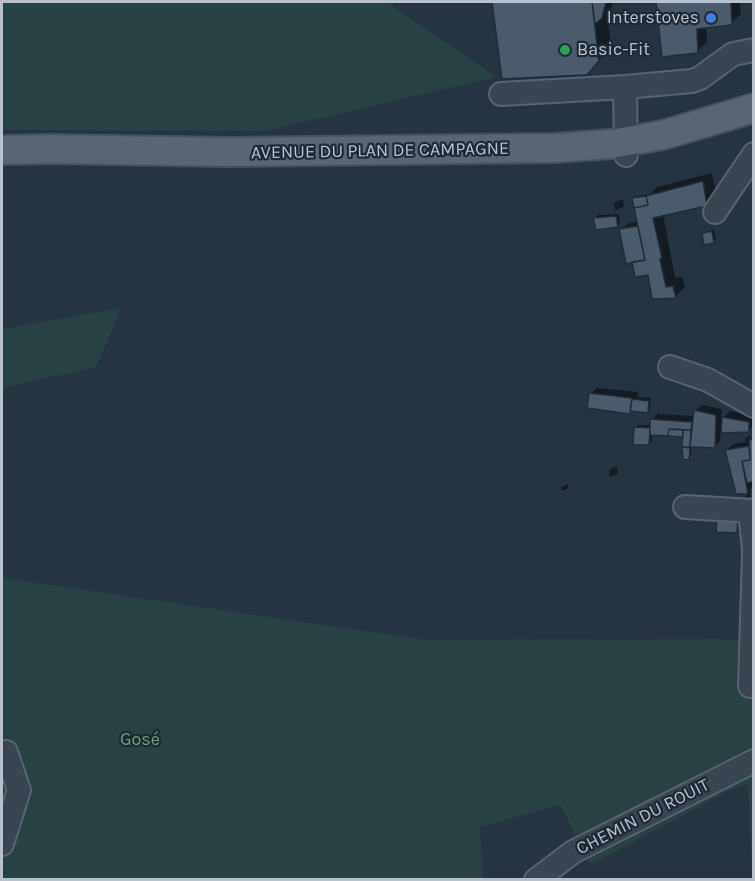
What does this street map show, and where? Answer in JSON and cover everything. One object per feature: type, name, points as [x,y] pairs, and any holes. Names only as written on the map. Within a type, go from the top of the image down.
[{"type":"main road","name":"AVENUE DU PLAN DE CAMPAGNE","points":[[2,169],[531,163],[602,159],[663,135],[753,108]]},
{"type":"main road","name":"AVENUE DU PLAN DE CAMPAGNE","points":[[2,150],[229,152],[529,149],[611,144],[626,148],[695,140],[753,123]]},
{"type":"street","points":[[501,94],[692,81],[700,78],[733,54],[753,50]]},
{"type":"street","points":[[625,87],[626,148]]},
{"type":"street","points":[[715,212],[753,154]]},
{"type":"street","points":[[670,367],[708,380],[753,406]]},
{"type":"street","points":[[685,507],[752,511],[750,686]]},
{"type":"street","points":[[2,843],[19,790],[6,752]]},
{"type":"street","name":"CHEMIN DU ROUIT","points":[[536,879],[573,852],[753,761]]},
{"type":"green space","points":[[2,2],[387,2],[496,77],[265,131],[2,130]]},
{"type":"green space","points":[[121,308],[96,367],[2,388],[2,329]]},
{"type":"green space","name":"Gosé","points":[[2,578],[427,640],[720,639],[753,642],[753,879],[748,784],[728,791],[591,865],[560,805],[480,827],[483,879],[2,879]]},
{"type":"building","points":[[492,2],[592,2],[599,61],[587,75],[502,79]]},
{"type":"building","points":[[592,2],[606,2],[602,18],[595,24]]},
{"type":"building","points":[[656,2],[731,2],[732,25],[697,29],[698,53],[662,57]]},
{"type":"building","points":[[703,181],[707,206],[653,218],[666,287],[673,286],[676,298],[652,299],[648,275],[635,277],[632,262],[645,260],[634,208],[648,205],[646,196]]},
{"type":"building","points":[[646,196],[648,205],[634,208],[632,198]]},
{"type":"building","points":[[616,216],[618,227],[596,230],[593,218]]},
{"type":"building","points":[[638,226],[645,260],[626,264],[619,229]]},
{"type":"building","points":[[712,231],[714,243],[704,245],[702,233]]},
{"type":"building","points":[[589,393],[632,398],[630,414],[587,408]]},
{"type":"building","points":[[632,399],[649,401],[648,413],[630,411]]},
{"type":"building","points":[[694,410],[716,415],[715,448],[690,447]]},
{"type":"building","points":[[722,417],[749,422],[749,432],[721,433]]},
{"type":"building","points":[[650,419],[692,422],[691,430],[669,429],[668,436],[650,435]]},
{"type":"building","points":[[634,427],[650,428],[649,445],[633,445]]},
{"type":"building","points":[[669,429],[683,430],[683,437],[668,436]]},
{"type":"building","points":[[683,430],[691,430],[690,447],[682,447]]},
{"type":"building","points":[[749,439],[754,440],[754,481],[747,483],[742,461],[750,460]]},
{"type":"building","points":[[749,446],[750,460],[742,461],[748,494],[736,494],[725,450]]},
{"type":"building","points":[[682,447],[690,448],[689,460],[683,459]]},
{"type":"building","points":[[717,516],[738,517],[737,533],[716,532]]},
{"type":"place","name":"Interstoves","points":[[711,18]]},
{"type":"place","name":"Basic-Fit","points":[[565,50]]}]
